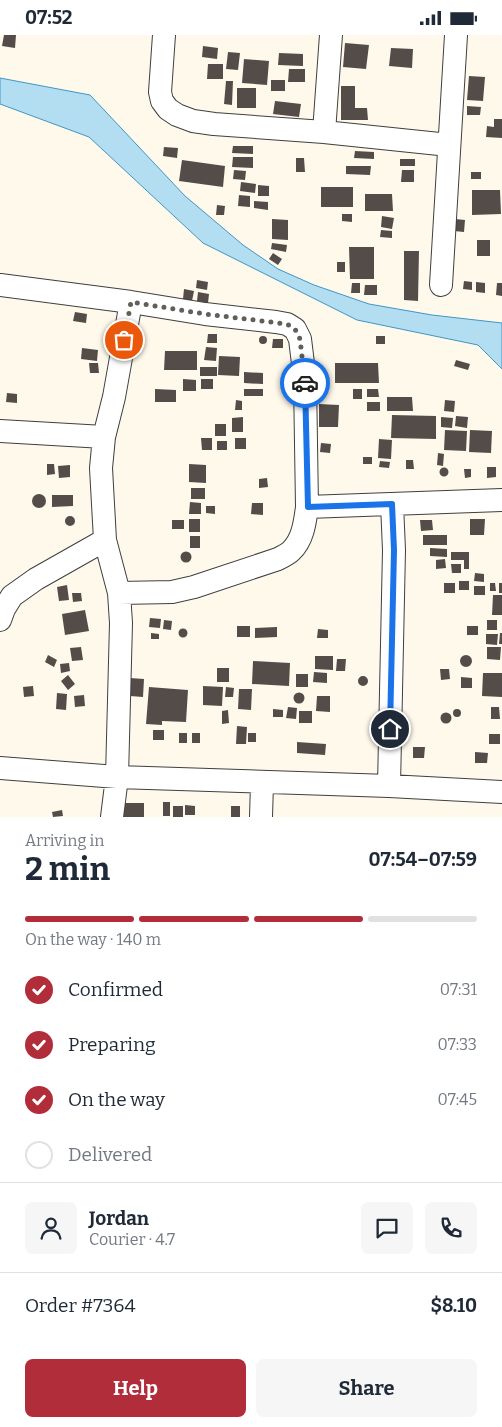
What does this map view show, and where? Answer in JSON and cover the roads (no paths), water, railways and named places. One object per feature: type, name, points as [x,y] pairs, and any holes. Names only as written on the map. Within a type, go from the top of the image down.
[{"type":"street","points":[[164,35],[160,92],[162,101],[168,109],[177,115],[193,121],[214,124],[324,132],[449,145]]},
{"type":"street","points":[[324,132],[331,35]]},
{"type":"street","points":[[441,285],[456,35]]},
{"type":"street","points":[[0,285],[131,302],[205,314],[276,322],[287,324],[295,329],[300,339],[305,380],[308,507],[298,543],[290,552],[278,559],[194,587],[172,592],[119,593]]},
{"type":"street","points":[[112,817],[117,777],[121,623],[119,593],[105,540],[101,468],[104,437],[114,397],[131,302]]},
{"type":"street","points":[[0,431],[104,437]]},
{"type":"street","points":[[308,507],[502,500]]},
{"type":"street","points":[[390,786],[394,550],[392,504]]},
{"type":"street","points":[[0,620],[4,609],[12,597],[36,579],[105,540]]},
{"type":"street","points":[[0,768],[117,777],[390,786],[502,792]]},
{"type":"street","points":[[261,817],[262,783]]},
{"type":"water","points":[[0,78],[90,95],[185,196],[243,245],[278,269],[314,285],[369,304],[432,315],[502,323],[502,369],[478,345],[357,320],[203,243],[89,137],[0,104]]}]
